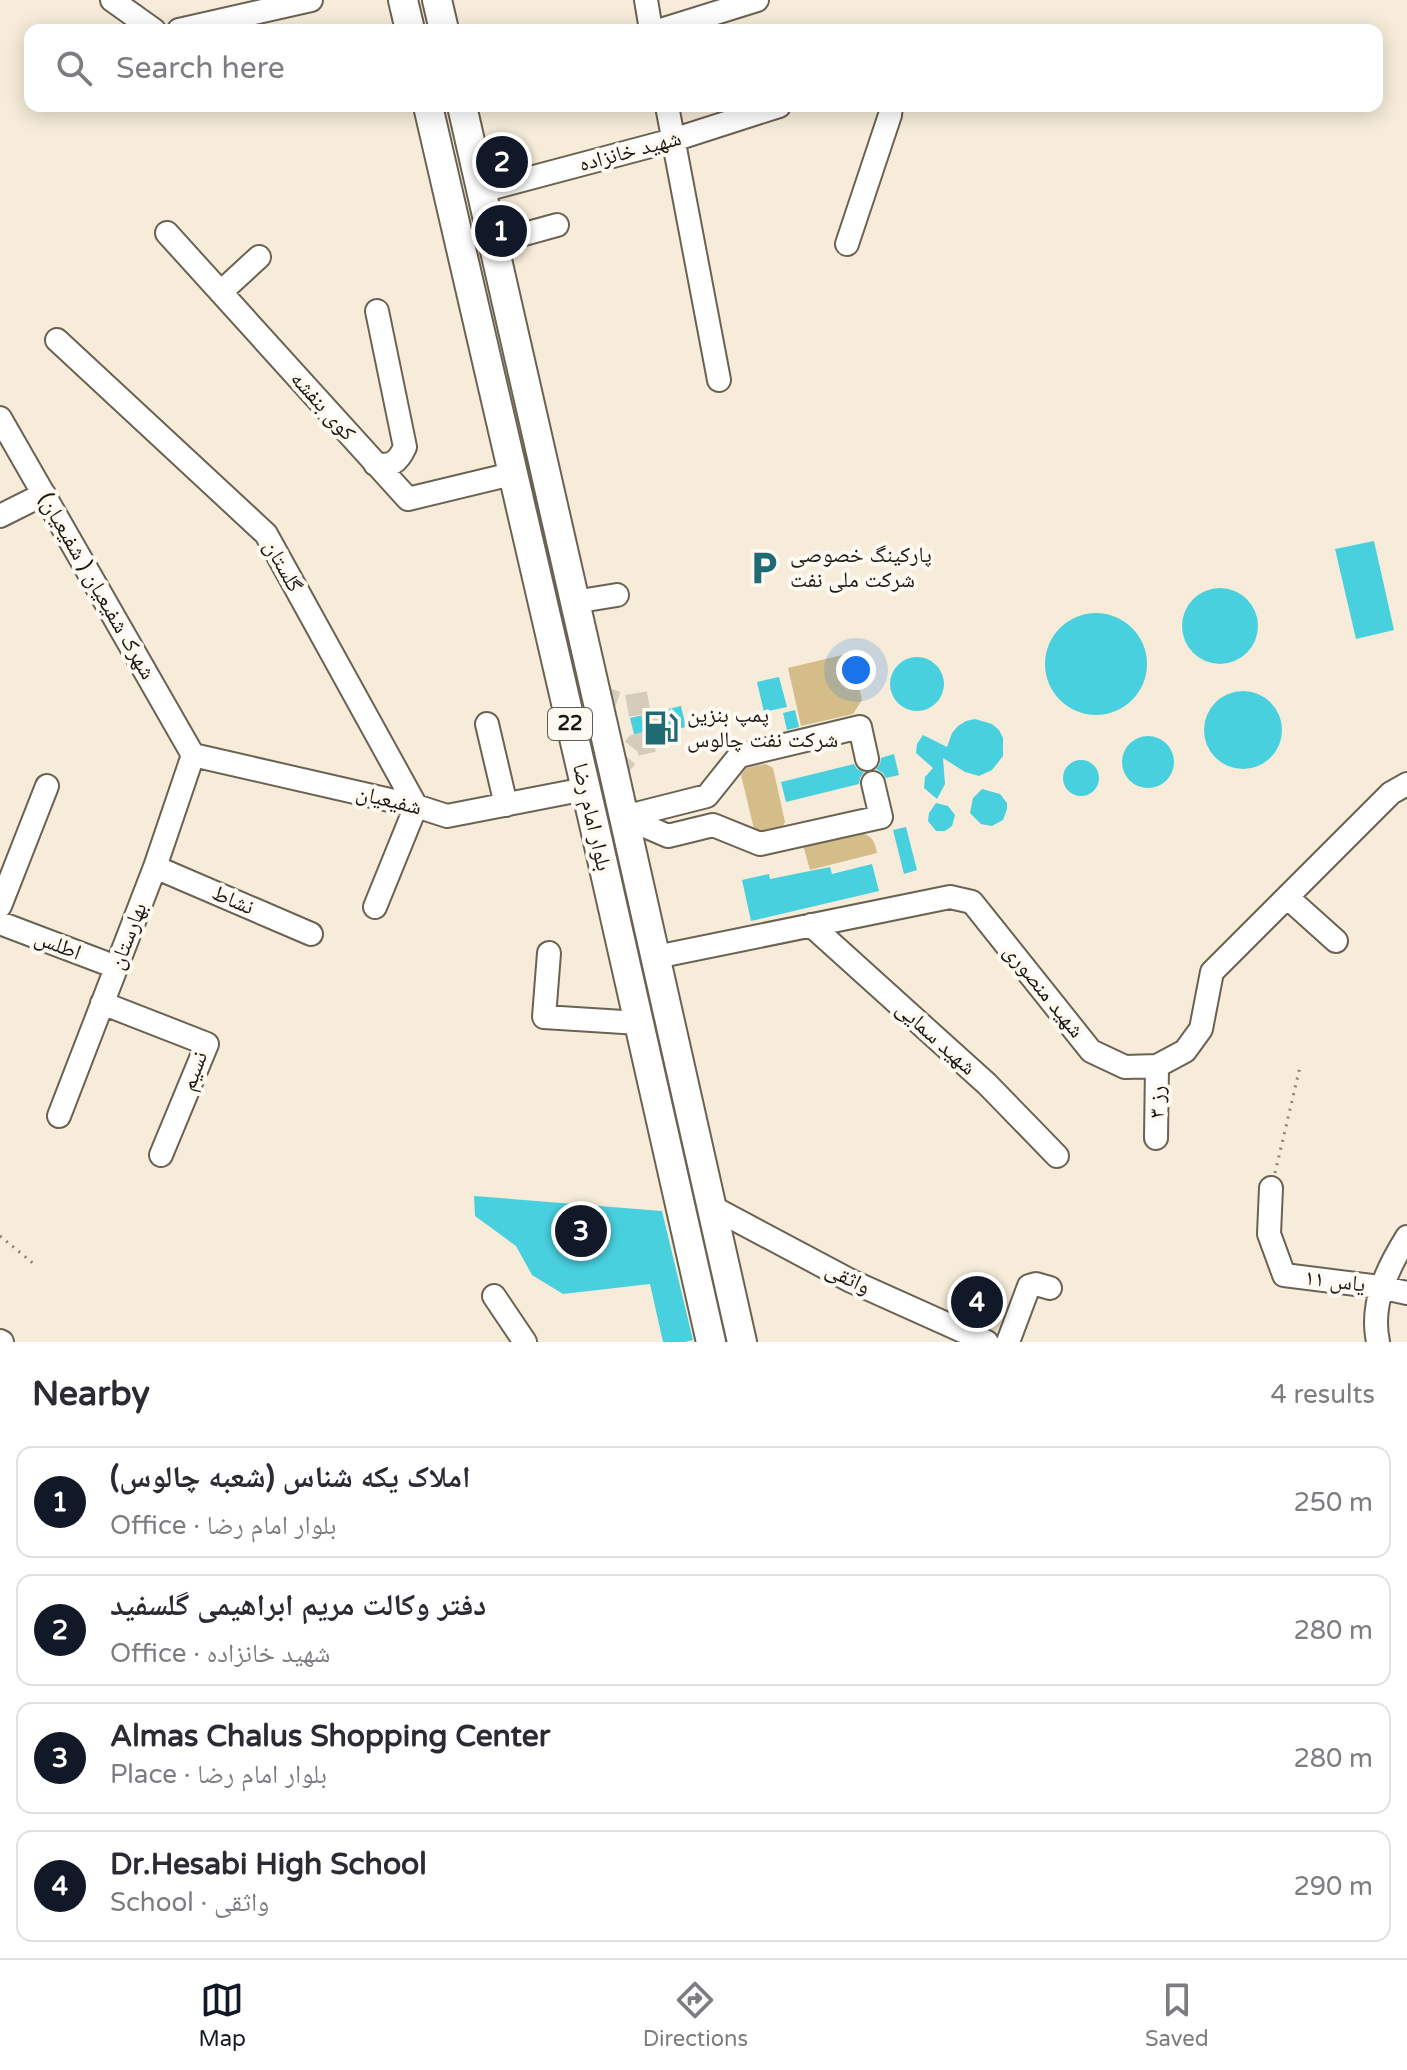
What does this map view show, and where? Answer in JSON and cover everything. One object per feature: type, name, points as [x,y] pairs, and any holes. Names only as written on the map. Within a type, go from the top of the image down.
[{"type":"main road","points":[[403,0],[409,24]]},
{"type":"main road","points":[[437,0],[443,24]]},
{"type":"main road","name":"بلوار امام رضا","points":[[429,112],[711,1342]]},
{"type":"main road","name":"بلوار امام رضا","points":[[463,112],[742,1342]]},
{"type":"main road","points":[[543,609],[574,602]]},
{"type":"main road","points":[[594,824],[624,817]]},
{"type":"street","points":[[112,0],[146,24]]},
{"type":"street","points":[[200,24],[265,5],[311,0]]},
{"type":"street","points":[[646,0],[650,24]]},
{"type":"street","points":[[680,24],[757,0]]},
{"type":"street","points":[[668,112],[719,380]]},
{"type":"street","name":"شهید خانزاده","points":[[481,191],[673,140],[760,112]]},
{"type":"street","points":[[847,244],[890,112]]},
{"type":"street","points":[[492,243],[557,225]]},
{"type":"street","name":"کوی بنفشه","points":[[167,233],[408,499],[512,474]]},
{"type":"street","points":[[221,292],[259,257]]},
{"type":"street","points":[[375,464],[386,466],[399,459],[405,447],[377,311]]},
{"type":"street","name":"گلستان","points":[[57,340],[266,534],[416,806]]},
{"type":"street","name":"شهرک شفیعیان ( شفیعیان)","points":[[0,418],[193,755]]},
{"type":"street","points":[[0,516],[44,494]]},
{"type":"street","points":[[574,602],[617,595]]},
{"type":"street","points":[[487,724],[506,805]]},
{"type":"street","points":[[624,817],[707,796],[739,756],[784,745],[860,727],[867,759]]},
{"type":"street","name":"شفیعیان","points":[[193,755],[416,806],[447,816],[585,789]]},
{"type":"street","name":"بهارستان","points":[[59,1116],[155,867],[193,755]]},
{"type":"street","points":[[624,817],[668,836],[713,825],[760,844],[881,817],[873,783]]},
{"type":"street","points":[[1157,1066],[1185,1051],[1201,1029],[1212,972],[1391,793],[1407,784]]},
{"type":"street","points":[[0,906],[47,786]]},
{"type":"street","points":[[375,907],[416,806]]},
{"type":"street","name":"نشاط","points":[[155,867],[311,934]]},
{"type":"street","name":"شهید منصوری","points":[[656,957],[950,897],[972,902],[1091,1051],[1125,1067],[1157,1066]]},
{"type":"street","points":[[1287,897],[1336,941]]},
{"type":"street","name":"اطلس","points":[[0,923],[116,967]]},
{"type":"street","name":"شهید سمایی","points":[[811,925],[987,1084],[1057,1156]]},
{"type":"street","points":[[549,953],[544,1017],[639,1023]]},
{"type":"street","name":"نسیم","points":[[102,1003],[207,1044],[161,1155]]},
{"type":"street","name":"رز ۳","points":[[1156,1138],[1157,1066]]},
{"type":"street","name":"یاس ۱۱","points":[[1271,1188],[1269,1234],[1284,1275],[1380,1287]]},
{"type":"street","name":"واثقی","points":[[712,1207],[851,1281],[987,1342]]},
{"type":"street","points":[[1378,1342],[1375,1329],[1380,1287],[1407,1237]]},
{"type":"street","points":[[1008,1342],[1029,1286],[1036,1284],[1050,1288]]},
{"type":"street","points":[[1380,1287],[1407,1293]]},
{"type":"street","points":[[494,1296],[525,1342]]},
{"type":"path","points":[[1271,1188],[1300,1067]]},
{"type":"path","points":[[0,1236],[34,1264]]},
{"type":"shaded area","points":[[842,655],[853,662],[862,700],[853,714],[801,726],[788,668]]},
{"type":"shaded area","points":[[766,764],[773,768],[785,822],[782,828],[762,832],[754,829],[741,775],[746,768]]},
{"type":"shaded area","points":[[858,832],[872,839],[877,853],[810,870],[803,845]]},
{"type":"building","points":[[1374,541],[1394,630],[1356,639],[1335,549]]},
{"type":"building","points":[[1220,588],[1234,591],[1247,599],[1255,612],[1258,626],[1255,640],[1247,653],[1234,661],[1220,664],[1206,661],[1193,653],[1185,640],[1182,626],[1185,612],[1193,599],[1206,591]]},
{"type":"building","points":[[1096,613],[1115,617],[1132,628],[1143,645],[1147,664],[1143,683],[1132,700],[1115,711],[1096,715],[1077,711],[1060,700],[1049,683],[1045,664],[1049,645],[1060,628],[1077,617]]},
{"type":"building","points":[[917,657],[928,659],[936,665],[942,673],[942,695],[936,703],[928,709],[917,711],[906,709],[898,703],[892,695],[890,684],[892,673],[898,665],[906,659]]},
{"type":"building","points":[[779,677],[787,707],[764,712],[757,682]]},
{"type":"building","points":[[1243,691],[1258,694],[1275,708],[1282,730],[1279,745],[1265,762],[1243,769],[1228,766],[1211,752],[1204,730],[1207,715],[1221,698]]},
{"type":"building","points":[[681,706],[686,727],[635,738],[630,718]]},
{"type":"building","points":[[795,710],[799,727],[787,730],[783,713]]},
{"type":"building","points":[[975,719],[992,724],[999,730],[1003,738],[1003,756],[992,770],[979,776],[965,772],[943,758],[945,784],[937,799],[924,788],[925,777],[933,768],[916,753],[917,744],[923,735],[947,747],[958,726]]},
{"type":"building","points":[[1148,736],[1167,743],[1174,762],[1167,781],[1148,788],[1129,781],[1122,762],[1129,743]]},
{"type":"building","points":[[894,754],[899,775],[886,778],[876,769],[881,758]]},
{"type":"building","points":[[1081,760],[1094,765],[1099,778],[1094,791],[1081,796],[1068,791],[1063,778],[1068,765]]},
{"type":"building","points":[[854,764],[864,772],[859,784],[786,802],[781,782]]},
{"type":"building","points":[[982,789],[1000,794],[1007,803],[1003,820],[992,826],[981,824],[970,813],[973,798]]},
{"type":"building","points":[[936,803],[948,806],[955,815],[952,826],[945,831],[936,831],[928,821]]},
{"type":"building","points":[[906,827],[917,870],[904,874],[893,830]]},
{"type":"building","points":[[872,864],[879,891],[751,921],[742,880],[769,874],[770,879],[830,867],[832,874]]},
{"type":"building","points":[[474,1196],[662,1211],[693,1340],[663,1342],[650,1284],[563,1294],[532,1275],[516,1246],[475,1216]]},
{"type":"tunnel","points":[[596,695],[627,706],[649,702],[657,735],[658,740],[636,745],[614,773]]},
{"type":"place","name":"دفتر وکالت مریم ابراهیمی گلسفید","points":[[502,162]]},
{"type":"place","name":"املاک یکه شناس (شعبه چالوس)","points":[[501,231]]},
{"type":"place","name":"پارکینگ خصوصی شرکت ملی نفت","points":[[764,568]]},
{"type":"place","name":"پمپ بنزین شرکت نفت چالوس","points":[[661,728]]},
{"type":"place","name":"Almas Chalus Shopping Center","points":[[581,1231]]},
{"type":"place","name":"Dr.Hesabi High School","points":[[977,1302]]}]
